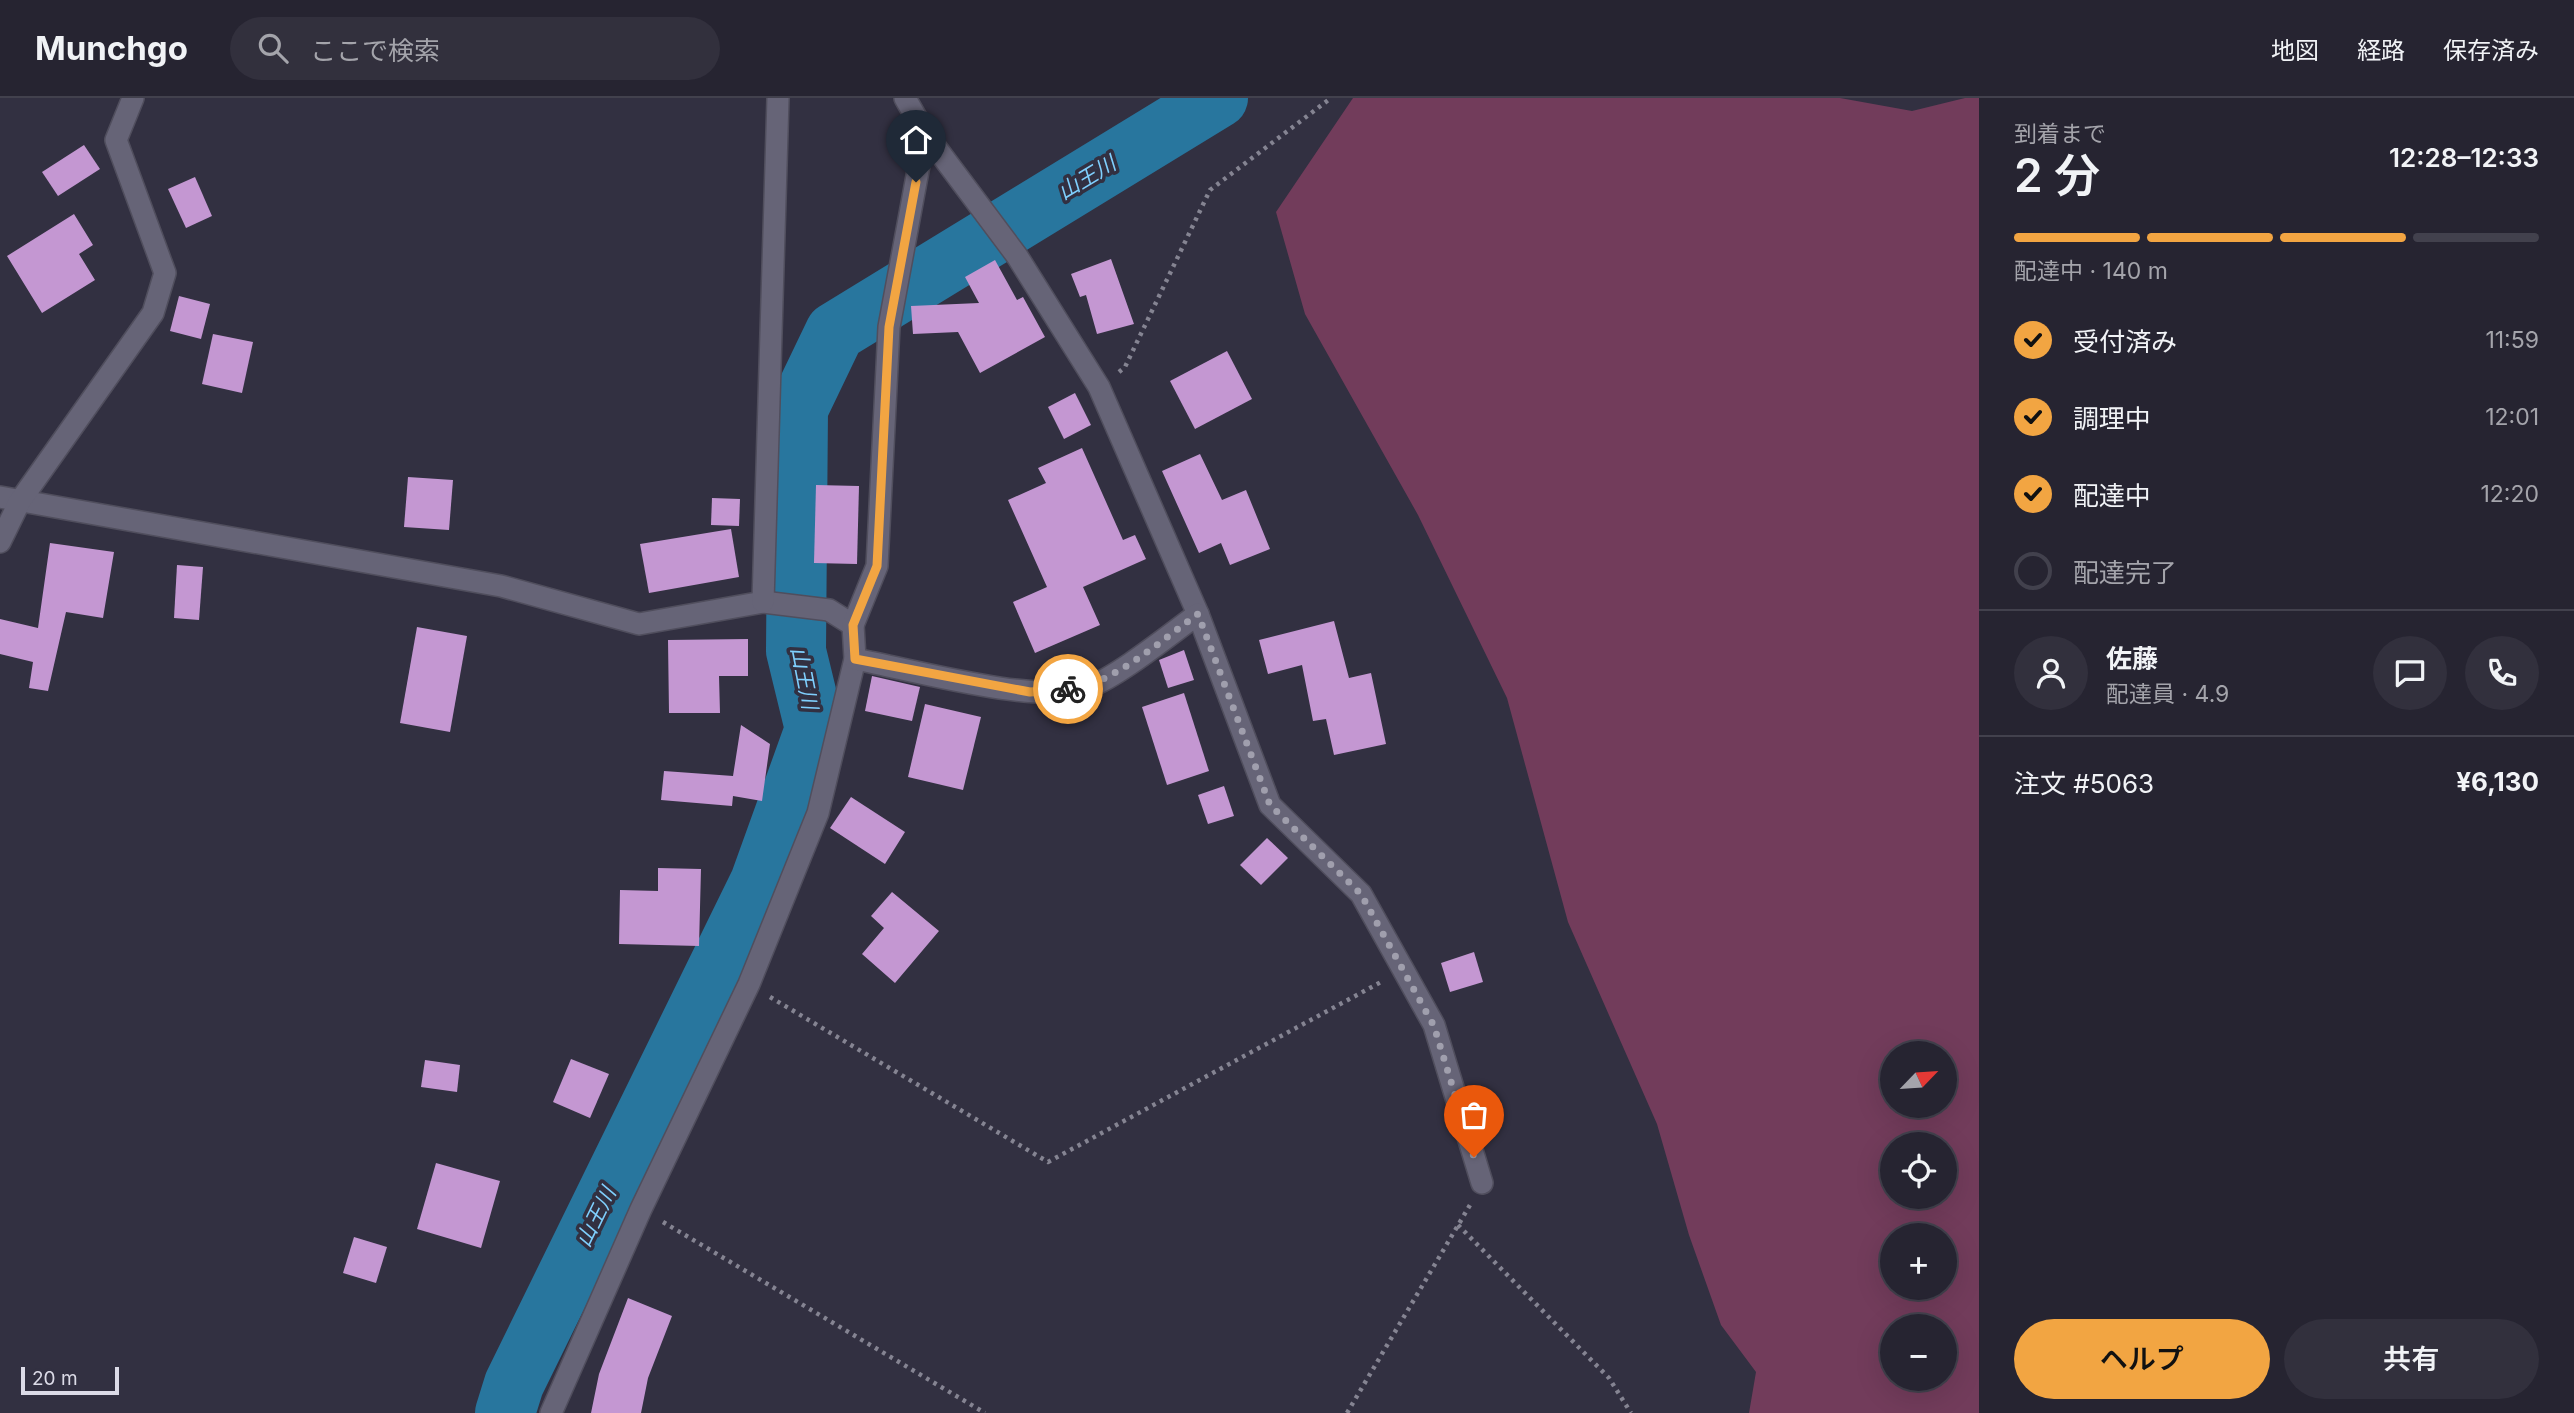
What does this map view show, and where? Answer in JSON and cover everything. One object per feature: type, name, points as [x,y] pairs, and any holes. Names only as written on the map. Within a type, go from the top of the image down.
[{"type":"street","points":[[0,541],[10,499],[152,313],[165,273],[116,140],[132,98]]},
{"type":"street","points":[[764,602],[778,98]]},
{"type":"street","points":[[905,98],[925,133],[1017,256],[1100,387],[1198,614],[1270,805],[1361,894],[1434,1026],[1482,1184]]},
{"type":"street","points":[[551,1413],[641,1209],[749,984],[818,813],[855,659],[853,625],[877,566],[889,327],[925,133]]},
{"type":"street","points":[[10,499],[501,586],[639,624],[764,602],[829,610],[853,625]]},
{"type":"street","points":[[855,659],[1030,692],[1086,688],[1135,659],[1198,614]]},
{"type":"path","points":[[1100,387],[1125,367],[1210,190],[1331,98]]},
{"type":"path","points":[[749,984],[1048,1162],[1403,970]]},
{"type":"path","points":[[1348,1413],[1482,1184]]},
{"type":"path","points":[[641,1209],[985,1413]]},
{"type":"path","points":[[1458,1225],[1609,1378],[1632,1413]]},
{"type":"shaded area","points":[[1353,98],[1840,98],[1912,111],[1965,98],[1979,98],[1979,1413],[1749,1413],[1756,1372],[1721,1325],[1689,1235],[1657,1124],[1568,922],[1507,698],[1418,515],[1305,314],[1276,212]]},
{"type":"building","points":[[84,145],[100,169],[58,196],[42,172]]},
{"type":"building","points":[[195,177],[212,216],[186,228],[168,189]]},
{"type":"building","points":[[74,214],[93,245],[79,254],[95,280],[42,313],[7,256]]},
{"type":"building","points":[[1111,259],[1134,324],[1097,334],[1086,295],[1080,297],[1071,274]]},
{"type":"building","points":[[995,260],[1017,300],[1023,297],[1045,337],[980,373],[958,332],[913,334],[911,306],[979,303],[965,277]]},
{"type":"building","points":[[179,296],[210,304],[201,339],[170,331]]},
{"type":"building","points":[[213,334],[253,342],[242,393],[202,384]]},
{"type":"building","points":[[1227,351],[1252,399],[1195,429],[1170,381]]},
{"type":"building","points":[[1075,393],[1091,425],[1064,439],[1048,407]]},
{"type":"building","points":[[1082,448],[1123,540],[1135,535],[1146,559],[1083,587],[1100,625],[1035,653],[1013,602],[1047,587],[1008,500],[1046,483],[1038,468]]},
{"type":"building","points":[[1200,454],[1222,500],[1246,490],[1270,549],[1230,565],[1221,543],[1199,553],[1162,471]]},
{"type":"building","points":[[408,477],[453,480],[449,530],[404,527]]},
{"type":"building","points":[[816,485],[859,486],[857,564],[814,563]]},
{"type":"building","points":[[712,498],[740,499],[739,526],[711,525]]},
{"type":"building","points":[[731,529],[739,577],[649,593],[640,544]]},
{"type":"building","points":[[50,543],[114,552],[103,618],[66,612],[48,691],[29,688],[33,662],[0,654],[0,619],[38,628]]},
{"type":"building","points":[[177,565],[203,567],[199,620],[174,618]]},
{"type":"building","points":[[1334,621],[1349,678],[1371,673],[1386,744],[1334,755],[1326,719],[1313,721],[1302,665],[1268,674],[1259,640]]},
{"type":"building","points":[[417,627],[467,636],[450,732],[400,723]]},
{"type":"building","points":[[748,639],[748,676],[719,676],[720,713],[669,713],[668,640]]},
{"type":"building","points":[[1184,650],[1194,680],[1168,688],[1159,660]]},
{"type":"building","points":[[872,676],[920,687],[912,721],[865,711]]},
{"type":"building","points":[[1184,693],[1209,771],[1167,785],[1142,707]]},
{"type":"building","points":[[925,704],[981,717],[963,790],[908,777]]},
{"type":"building","points":[[741,725],[770,744],[762,801],[733,796],[732,806],[661,800],[664,771],[733,776]]},
{"type":"building","points":[[1224,786],[1234,816],[1208,824],[1198,795]]},
{"type":"building","points":[[851,797],[905,832],[885,864],[830,828]]},
{"type":"building","points":[[1267,838],[1288,858],[1261,885],[1240,865]]},
{"type":"building","points":[[658,868],[701,869],[699,946],[619,944],[620,890],[658,891]]},
{"type":"building","points":[[892,892],[939,931],[895,983],[862,954],[884,928],[871,916]]},
{"type":"building","points":[[1474,952],[1483,982],[1450,992],[1441,963]]},
{"type":"building","points":[[571,1059],[609,1074],[590,1118],[553,1102]]},
{"type":"building","points":[[425,1060],[460,1065],[457,1092],[421,1087]]},
{"type":"building","points":[[436,1163],[500,1181],[481,1248],[417,1229]]},
{"type":"building","points":[[354,1237],[387,1247],[376,1283],[343,1273]]},
{"type":"building","points":[[628,1298],[672,1316],[648,1378],[641,1413],[591,1413],[599,1374]]},
{"type":"waterway","name":"山王川","points":[[505,1413],[514,1384],[760,882],[815,729],[796,651],[798,409],[835,332],[1218,98]]},
{"type":"way so far","points":[[1068,689],[1086,688],[1135,659],[1198,614],[1270,805],[1361,894],[1434,1026],[1474,1157]]},
{"type":"route","points":[[916,182],[889,327],[877,566],[853,625],[855,659],[1030,692],[1068,689]]}]
